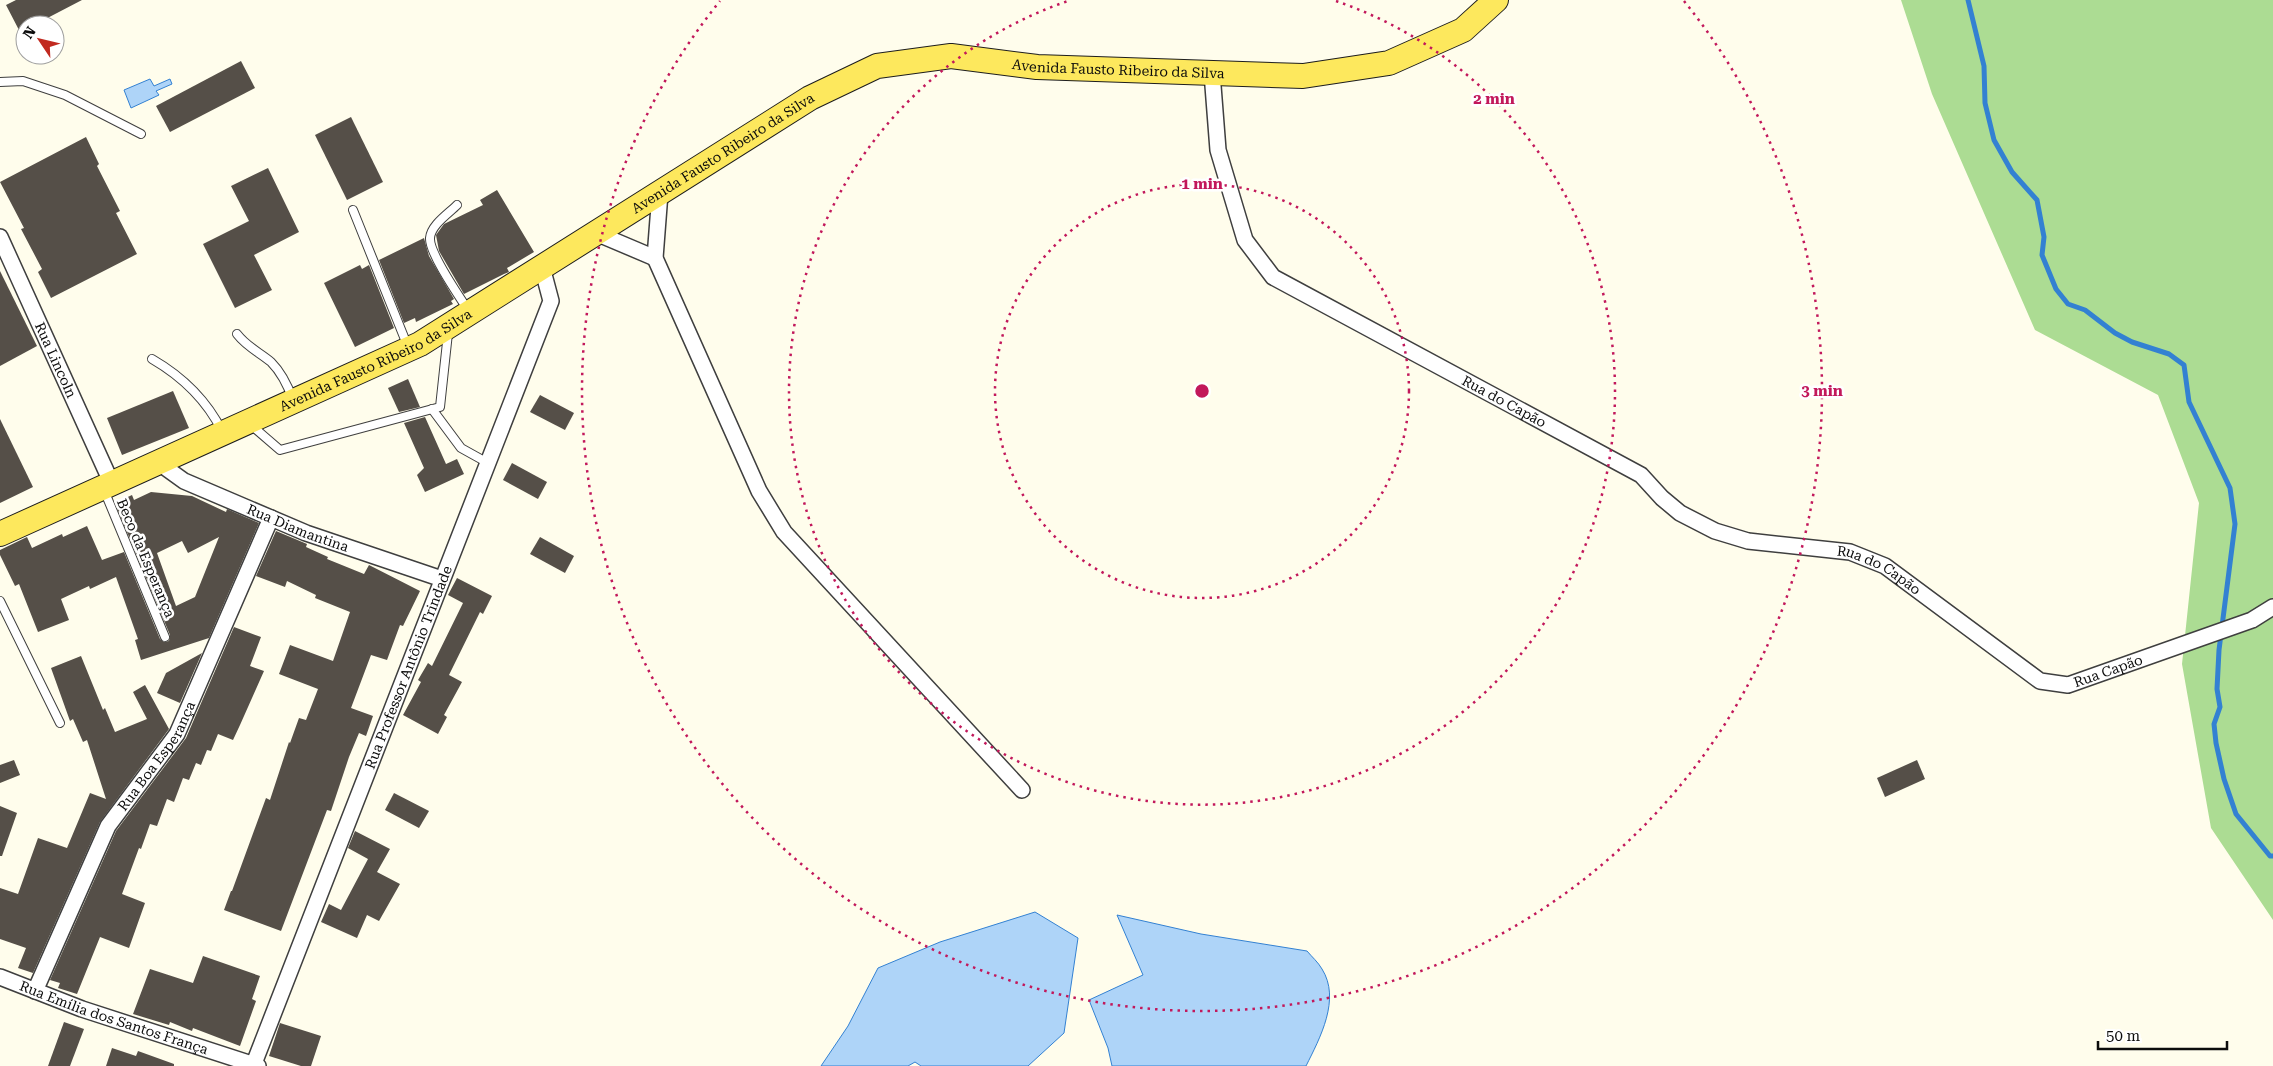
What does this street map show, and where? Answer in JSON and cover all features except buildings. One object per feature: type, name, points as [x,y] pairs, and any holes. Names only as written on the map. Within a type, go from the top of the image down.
[{"type":"main road","name":"Avenida Fausto Ribeiro da Silva","points":[[0,534],[409,349],[542,268],[810,98],[877,66],[950,56],[1036,67],[1303,76],[1389,63],[1463,30],[1496,0]]},
{"type":"street","name":"Rua do Capão","points":[[1212,73],[1218,150],[1245,240],[1273,277],[1642,475],[1662,498],[1680,513],[1715,531],[1748,541],[1850,552],[1885,566],[1930,599]]},
{"type":"street","points":[[660,193],[655,258],[759,491],[784,532],[1022,790]]},
{"type":"street","points":[[596,233],[655,258]]},
{"type":"street","name":"Rua Lincoln","points":[[0,237],[108,486]]},
{"type":"street","name":"Rua Professor Antônio Trindade","points":[[255,1065],[551,301],[542,268]]},
{"type":"street","name":"Rua Diamantina","points":[[159,462],[184,481],[306,533],[442,579]]},
{"type":"street","name":"Rua Boa Esperança","points":[[35,991],[108,826],[177,734],[271,518]]},
{"type":"street","name":"Rua Capão","points":[[1930,599],[2040,681],[2068,685],[2252,620],[2273,607]]},
{"type":"street","name":"Rua Emília dos Santos França","points":[[0,977],[82,1009],[255,1065]]},
{"type":"lane","points":[[0,82],[23,81],[65,95],[141,134]]},
{"type":"lane","points":[[457,205],[436,224],[430,238],[433,252],[470,313]]},
{"type":"lane","points":[[353,210],[409,349]]},
{"type":"lane","points":[[248,422],[280,450],[440,407],[448,326]]},
{"type":"lane","points":[[237,334],[245,344],[271,363],[284,378],[294,401]]},
{"type":"lane","points":[[152,359],[186,381],[212,412],[223,434]]},
{"type":"lane","points":[[432,409],[461,448],[488,463]]},
{"type":"lane","name":"Beco da Esperança","points":[[108,486],[165,637]]},
{"type":"lane","points":[[0,601],[60,723]]},
{"type":"green space","points":[[1901,0],[2273,0],[2273,920],[2211,828],[2182,664],[2199,503],[2158,395],[2035,330],[1932,94]]},
{"type":"water","points":[[150,79],[154,86],[170,79],[172,84],[156,91],[159,95],[131,108],[124,90]]},
{"type":"water","points":[[1035,912],[1078,938],[1064,1033],[1028,1066],[921,1066],[915,1062],[908,1066],[821,1066],[848,1026],[878,968],[940,942]]},
{"type":"water","points":[[1117,915],[1201,934],[1307,951],[1322,969],[1327,981],[1329,1005],[1322,1031],[1306,1066],[1112,1066],[1108,1048],[1089,1000],[1143,975]]},
{"type":"waterway","points":[[1968,0],[1984,66],[1985,103],[1994,140],[2012,172],[2037,200],[2044,237],[2042,255],[2056,289],[2068,304],[2085,310],[2115,333],[2132,342],[2169,354],[2184,365],[2189,402],[2230,488],[2235,524],[2219,650],[2217,689],[2220,707],[2214,724],[2216,743],[2224,779],[2236,814],[2270,856],[2273,856]]}]
